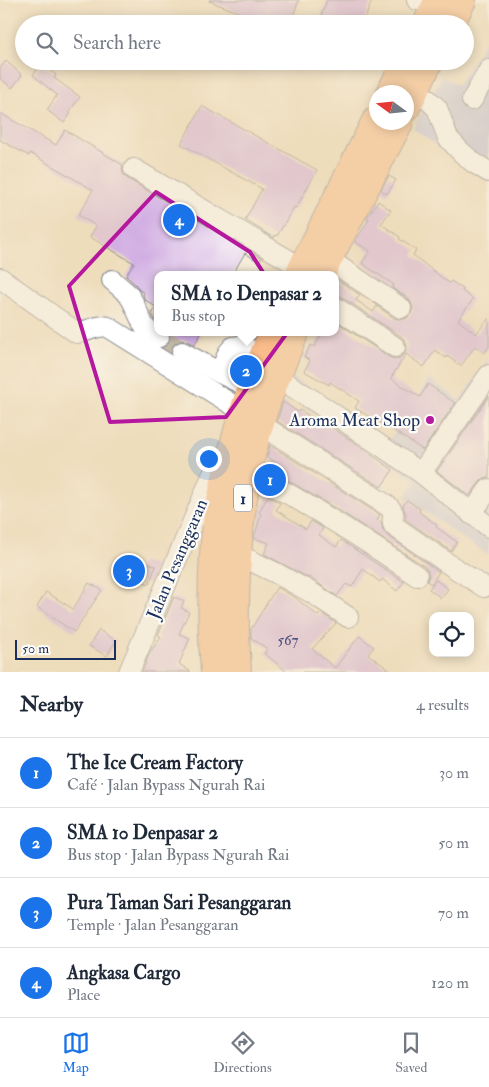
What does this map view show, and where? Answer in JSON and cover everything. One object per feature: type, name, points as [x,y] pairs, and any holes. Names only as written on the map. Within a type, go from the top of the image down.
[{"type":"highway","points":[[405,85],[406,70]]},
{"type":"highway","points":[[412,85],[423,70]]},
{"type":"highway","points":[[313,269],[372,130]]},
{"type":"highway","points":[[313,269],[394,130]]},
{"type":"highway","name":"1","points":[[215,672],[212,572],[218,514],[240,461],[252,408],[271,355],[292,336]]},
{"type":"highway","name":"1","points":[[252,408],[264,410],[271,355]]},
{"type":"highway","name":"1","points":[[236,672],[235,606],[237,554],[243,496],[240,461]]},
{"type":"street","points":[[472,100],[489,70]]},
{"type":"street","points":[[414,100],[437,108],[448,138],[474,163],[489,172]]},
{"type":"street","points":[[134,169],[313,269]]},
{"type":"street","points":[[0,278],[78,333],[84,333],[102,326],[108,327],[252,408],[393,510],[395,515],[392,523],[394,526],[484,587]]},
{"type":"street","points":[[112,280],[128,294],[146,330],[154,334]]},
{"type":"street","points":[[339,281],[401,308]]},
{"type":"street","points":[[339,310],[395,347]]},
{"type":"street","points":[[220,373],[228,352],[233,346],[240,346],[271,355],[316,402],[421,473],[489,528]]},
{"type":"street","points":[[182,352],[220,373],[252,408]]},
{"type":"street","points":[[421,473],[489,375]]},
{"type":"street","name":"Jalan Pesanggaran","points":[[129,672],[213,474],[221,459],[240,461]]},
{"type":"street","points":[[240,461],[380,550],[417,576]]},
{"type":"street","points":[[471,514],[489,489]]},
{"type":"street","points":[[237,554],[276,573],[348,617]]},
{"type":"highlighted area","points":[[156,192],[250,252],[295,322],[226,417],[110,422],[69,286]]},
{"type":"shaded area","points":[[489,35],[489,182],[414,130],[442,77],[458,85],[467,70],[474,70],[474,59]]},
{"type":"shaded area","points":[[489,358],[489,555],[466,541],[405,497],[416,481],[283,392],[289,375],[390,439],[429,379],[460,400]]},
{"type":"building","points":[[299,0],[293,15],[246,15],[209,1]]},
{"type":"building","points":[[327,0],[372,0],[366,15],[321,15]]},
{"type":"building","points":[[6,61],[22,75],[12,88],[0,78],[0,68]]},
{"type":"building","points":[[37,70],[50,70],[56,75],[54,78],[80,97],[69,112],[71,113],[64,123],[47,110],[57,95],[33,75]]},
{"type":"building","points":[[202,106],[317,170],[296,208],[294,207],[274,238],[245,220],[262,189],[181,144]]},
{"type":"building","points":[[0,113],[56,145],[65,130],[123,165],[123,174],[128,179],[262,258],[259,262],[245,253],[234,271],[154,271],[154,306],[145,300],[144,293],[126,276],[134,263],[90,237],[96,226],[78,215],[93,190],[30,153],[29,156],[0,140]]},
{"type":"building","points":[[389,176],[396,180],[387,194],[381,190]]},
{"type":"building","points":[[378,201],[391,210],[381,224],[416,250],[413,255],[449,283],[451,281],[463,289],[462,291],[473,299],[458,320],[476,334],[489,318],[489,347],[484,353],[475,346],[461,366],[435,350],[424,367],[406,354],[391,378],[420,397],[428,384],[455,403],[423,450],[384,424],[355,408],[359,401],[330,382],[329,385],[304,371],[310,361],[304,357],[311,345],[314,347],[321,336],[339,336],[339,324],[389,357],[400,358],[405,353],[407,347],[402,337],[339,296],[339,281],[360,295],[356,300],[373,312],[377,306],[394,318],[401,320],[411,314],[413,308],[408,298],[392,288],[394,285],[362,263],[370,251],[355,242],[369,219],[367,218]]},
{"type":"building","points":[[171,336],[200,336],[194,345],[181,340],[175,342],[170,352],[164,348]]},
{"type":"building","points":[[489,396],[489,477],[484,478],[469,496],[437,471]]},
{"type":"building","points":[[283,402],[298,412],[300,410],[318,421],[319,419],[393,470],[381,487],[277,421]]},
{"type":"building","points":[[270,445],[380,515],[377,520],[381,522],[383,530],[387,535],[439,572],[431,584],[427,581],[428,571],[424,566],[340,511],[272,471],[276,463],[267,457]]},
{"type":"building","points":[[268,496],[280,503],[276,510],[306,529],[311,521],[323,528],[319,535],[336,547],[341,540],[404,582],[397,591],[382,579],[380,582],[363,569],[352,587],[346,584],[337,596],[309,577],[264,554],[269,543],[254,538],[261,514],[259,512]]},
{"type":"building","points":[[407,500],[420,509],[419,512],[437,525],[436,527],[457,542],[451,551],[405,519],[406,515],[403,506]]},
{"type":"building","points":[[142,561],[156,566],[149,584],[135,578]]},
{"type":"building","points":[[436,580],[448,589],[441,598],[429,589]]},
{"type":"building","points":[[89,583],[102,590],[74,632],[37,607],[46,592],[73,609]]},
{"type":"building","points":[[277,587],[296,598],[318,616],[321,613],[336,623],[312,649],[335,668],[359,636],[374,647],[368,654],[392,672],[287,672],[264,653],[268,649],[251,638],[251,629]]},
{"type":"building","points":[[174,597],[184,601],[181,608],[189,612],[179,634],[190,638],[179,664],[191,672],[142,672],[150,652],[161,637],[158,635]]},
{"type":"building","points":[[99,630],[116,641],[107,656],[89,646]]},
{"type":"tunnel","points":[[159,337],[182,352]]},
{"type":"place","name":"Angkasa Cargo","points":[[179,220]]},
{"type":"place","name":"SMA 10 Denpasar 2","points":[[246,371]]},
{"type":"place","name":"Aroma Meat Shop","points":[[430,420]]},
{"type":"place","name":"The Ice Cream Factory","points":[[270,480]]},
{"type":"place","name":"Pura Taman Sari Pesanggaran","points":[[129,571]]}]
